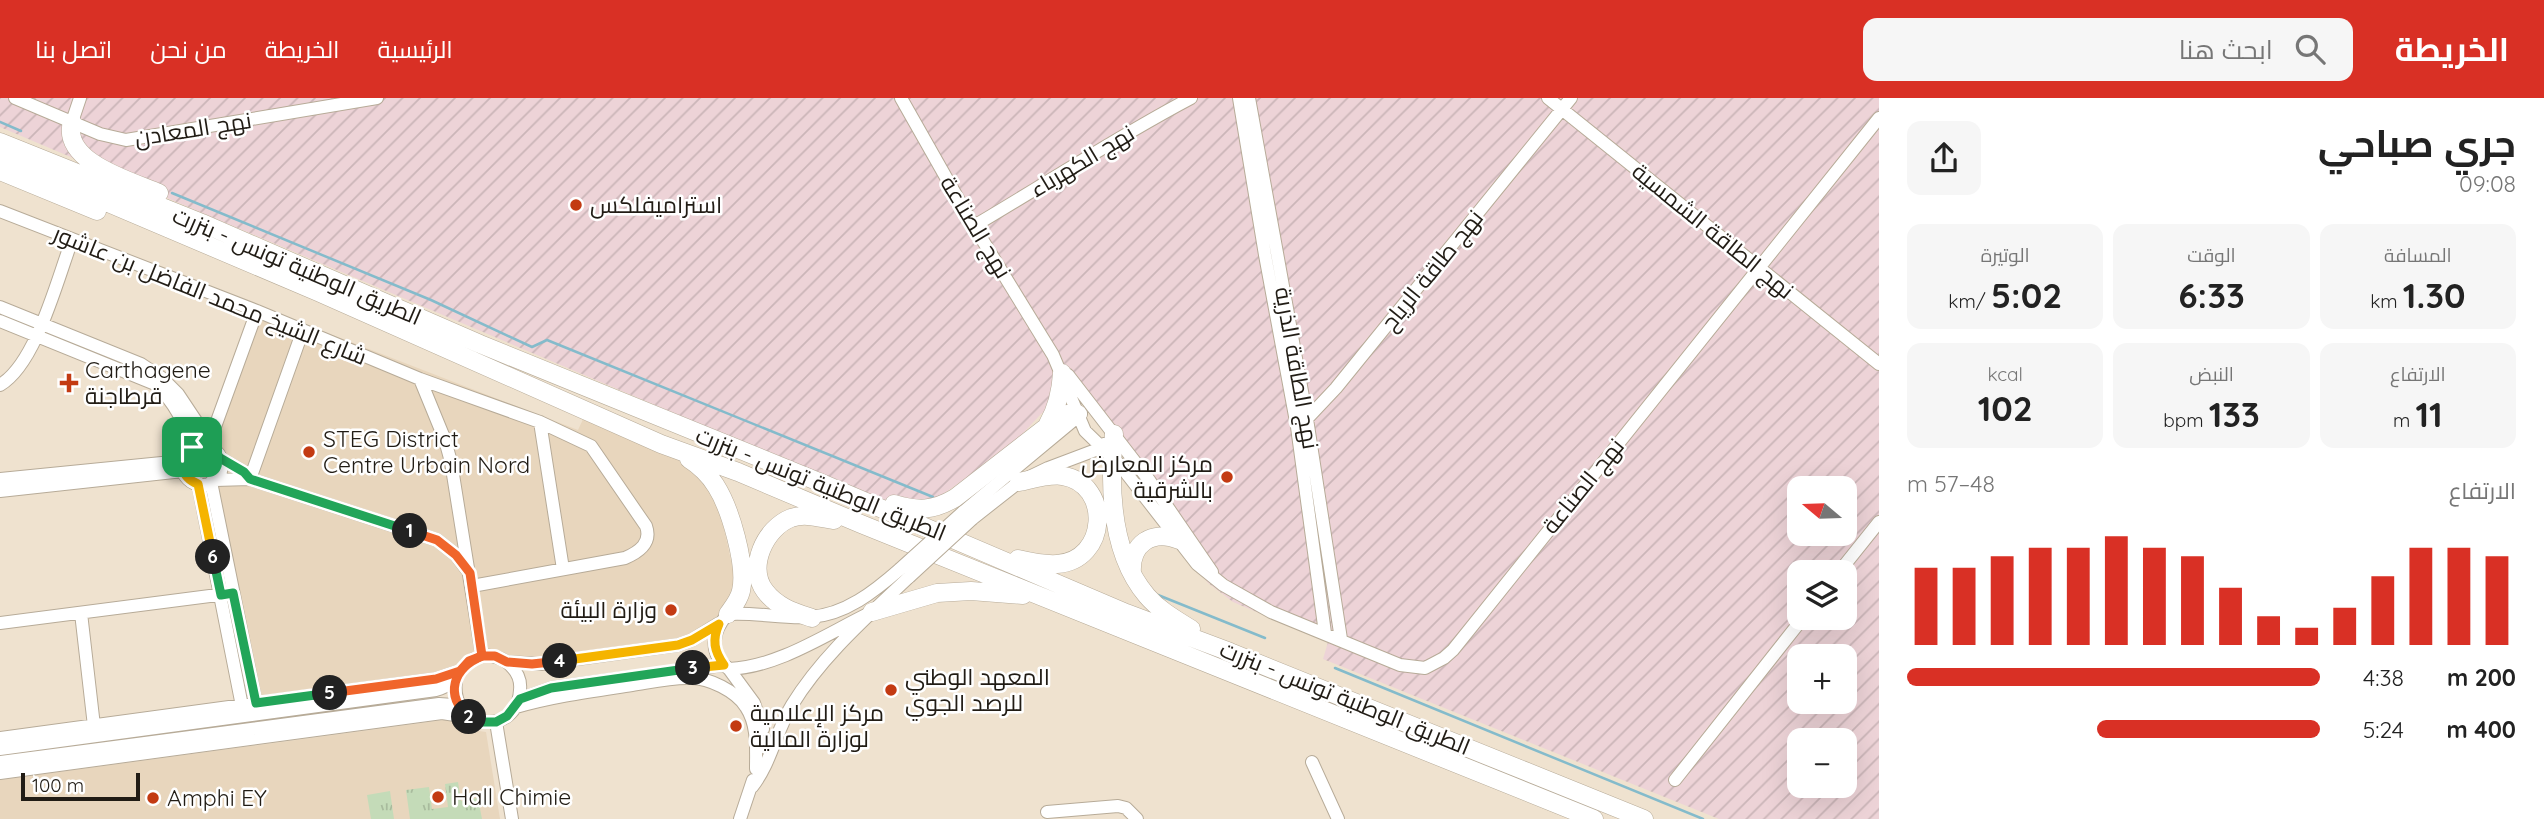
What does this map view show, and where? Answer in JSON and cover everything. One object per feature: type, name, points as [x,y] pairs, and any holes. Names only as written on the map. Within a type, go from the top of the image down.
[{"type":"highway","points":[[72,122],[70,128],[75,145],[86,160],[169,198],[190,210],[202,223]]},
{"type":"highway","name":"الطريق الوطنية تونس - بنزرت","points":[[0,142],[202,223],[502,353],[824,484],[1126,613],[1230,652],[1644,819]]},
{"type":"highway","name":"الطريق الوطنية تونس - بنزرت","points":[[0,157],[317,292],[661,444],[737,472],[1040,597],[1415,745],[1594,819]]},
{"type":"highway","points":[[0,171],[186,245],[216,250]]},
{"type":"highway","points":[[1044,430],[1055,411],[1062,373]]},
{"type":"highway","points":[[824,484],[909,509],[930,510],[955,498],[1062,415],[1078,414]]},
{"type":"highway","points":[[1111,431],[1106,452],[1117,527],[1132,573],[1155,604],[1230,652]]},
{"type":"highway","points":[[661,444],[692,460],[704,472],[714,483],[727,511],[742,575],[738,600],[723,619]]},
{"type":"highway","points":[[986,552],[1027,561],[1058,564],[1080,556],[1096,535],[1098,513],[1095,502],[1074,480],[1064,476],[1052,476],[1019,482]]},
{"type":"highway","points":[[812,618],[782,607],[764,590],[759,563],[766,539],[779,525],[792,518],[808,516],[861,524]]},
{"type":"highway","points":[[1132,573],[1133,555],[1144,541],[1162,536],[1179,540]]},
{"type":"highway","points":[[872,612],[937,593],[971,590],[1040,597]]},
{"type":"street","name":"نهج المعادن","points":[[15,98],[113,138],[139,139],[377,98]]},
{"type":"street","points":[[72,122],[80,98]]},
{"type":"street","name":"نهج الصناعة","points":[[901,98],[1053,355],[1085,431],[1138,486],[1197,564],[1240,596],[1271,612],[1400,665],[1424,668],[1444,659],[1879,118]]},
{"type":"street","name":"نهج الكهرباء","points":[[975,226],[1139,126],[1191,98]]},
{"type":"street","name":"نهج الطاقة الذرية","points":[[1239,98],[1272,296],[1302,423],[1325,633]]},
{"type":"street","name":"نهج الطاقة الذرية","points":[[1249,98],[1302,423],[1341,639]]},
{"type":"street","name":"نهج الطاقة الشمسية","points":[[1548,98],[1879,364]]},
{"type":"street","name":"نهج طاقة الرياح","points":[[1302,423],[1336,388],[1571,98]]},
{"type":"street","name":"شارع الشيخ محمد الفاضل بن عاشور","points":[[0,211],[257,311],[420,379],[540,422],[595,449],[648,533],[643,547],[625,558],[563,569]]},
{"type":"street","points":[[0,385],[18,370],[39,330],[72,240]]},
{"type":"street","points":[[0,307],[39,330]]},
{"type":"street","points":[[202,446],[257,311]]},
{"type":"street","points":[[0,321],[39,330],[141,364],[162,378],[178,394],[196,421],[202,446]]},
{"type":"street","points":[[250,479],[303,330]]},
{"type":"street","name":"نهج الصناعة","points":[[1053,355],[1149,480],[1216,579]]},
{"type":"street","points":[[420,379],[451,462],[482,656]]},
{"type":"street","points":[[752,787],[760,776],[791,708],[827,659],[905,573],[1078,414],[1099,415]]},
{"type":"street","points":[[471,580],[563,569],[540,422]]},
{"type":"street","points":[[208,482],[222,466],[213,448],[202,446],[186,453],[183,466],[192,482],[208,482],[250,479],[437,540],[456,555],[471,580]]},
{"type":"street","points":[[968,515],[1019,482],[1048,468],[1106,452]]},
{"type":"street","points":[[220,458],[244,472],[250,479]]},
{"type":"street","points":[[0,479],[183,466]]},
{"type":"street","points":[[0,491],[183,466]]},
{"type":"street","points":[[208,482],[242,706]]},
{"type":"street","points":[[1849,560],[1879,522]]},
{"type":"street","points":[[510,665],[541,664],[678,645],[703,634],[723,619],[744,613],[812,618],[847,607],[905,573]]},
{"type":"street","points":[[0,623],[227,594]]},
{"type":"street","points":[[227,594],[256,703]]},
{"type":"street","points":[[827,659],[898,604]]},
{"type":"street","points":[[0,762],[439,704],[453,705],[482,722],[496,722],[507,716],[518,703],[551,688],[726,667],[749,668],[776,660],[872,612]]},
{"type":"street","points":[[81,613],[94,726]]},
{"type":"street","points":[[723,619],[715,634],[714,647],[760,714],[765,736],[752,787],[740,819]]},
{"type":"street","points":[[1675,780],[1794,630]]},
{"type":"street","points":[[0,749],[436,690],[446,687],[469,661],[482,656],[495,656],[510,665],[520,683],[518,703]]},
{"type":"street","points":[[0,738],[458,675]]},
{"type":"street","points":[[458,675],[454,690],[465,713]]},
{"type":"street","points":[[518,703],[688,678],[701,680],[728,691],[745,704],[756,736],[756,769]]},
{"type":"street","points":[[0,773],[442,713],[465,713]]},
{"type":"street","points":[[496,722],[512,819]]},
{"type":"street","points":[[1312,762],[1338,819]]},
{"type":"street","points":[[1047,812],[1118,806],[1126,808],[1137,819]]},
{"type":"shaded area","points":[[0,98],[1879,98],[1879,819],[1719,819],[1323,659],[1328,642],[1233,602],[1208,583],[1181,551],[1193,540],[1080,383],[1041,414],[1012,445],[914,515],[0,127]]},
{"type":"shaded area","points":[[263,308],[578,430],[585,415],[682,458],[707,481],[722,520],[734,574],[733,591],[728,604],[710,625],[679,640],[541,658],[509,656],[458,666],[437,674],[259,698],[216,484],[226,470],[224,452],[214,439]]},
{"type":"shaded area","points":[[451,719],[472,730],[486,732],[500,819],[0,819],[0,780]]},
{"type":"green space","points":[[458,782],[461,801],[478,798],[482,819],[410,819],[406,790],[429,787],[432,809],[448,807],[445,784]]},
{"type":"green space","points":[[390,791],[394,819],[371,819],[367,795]]},
{"type":"waterway","points":[[0,122],[21,131]]},
{"type":"waterway","points":[[172,193],[431,300],[532,347],[547,340],[933,497]]},
{"type":"waterway","points":[[1158,595],[1265,638]]},
{"type":"waterway","points":[[1335,668],[1703,819]]},
{"type":"place","name":"استراميفلكس","points":[[576,205]]},
{"type":"place","name":"Carthagene قرطاجنة","points":[[69,383]]},
{"type":"place","name":"STEG District Centre Urbain Nord","points":[[309,452]]},
{"type":"place","name":"مركز المعارض بالشرقية","points":[[1227,477]]},
{"type":"place","name":"وزارة البيئة","points":[[671,610]]},
{"type":"place","name":"المعهد الوطني للرصد الجوي","points":[[891,690]]},
{"type":"place","name":"مركز الإعلامية لوزارة المالية","points":[[736,726]]},
{"type":"place","name":"Hall Chimie","points":[[438,797]]},
{"type":"place","name":"Amphi EY","points":[[153,798]]},
{"type":"route","points":[[192,447],[183,461],[183,471],[186,477],[198,484],[221,595],[233,593],[256,703],[436,679],[460,671],[469,661],[482,656],[495,656],[507,662],[541,664],[678,645],[719,624],[714,647],[724,665],[557,687],[520,699],[507,716],[496,722],[482,722],[469,717],[456,701],[456,680],[469,661],[482,656],[470,573],[456,555],[437,540],[250,479],[244,472],[220,458],[213,448],[205,445],[192,447]]}]
